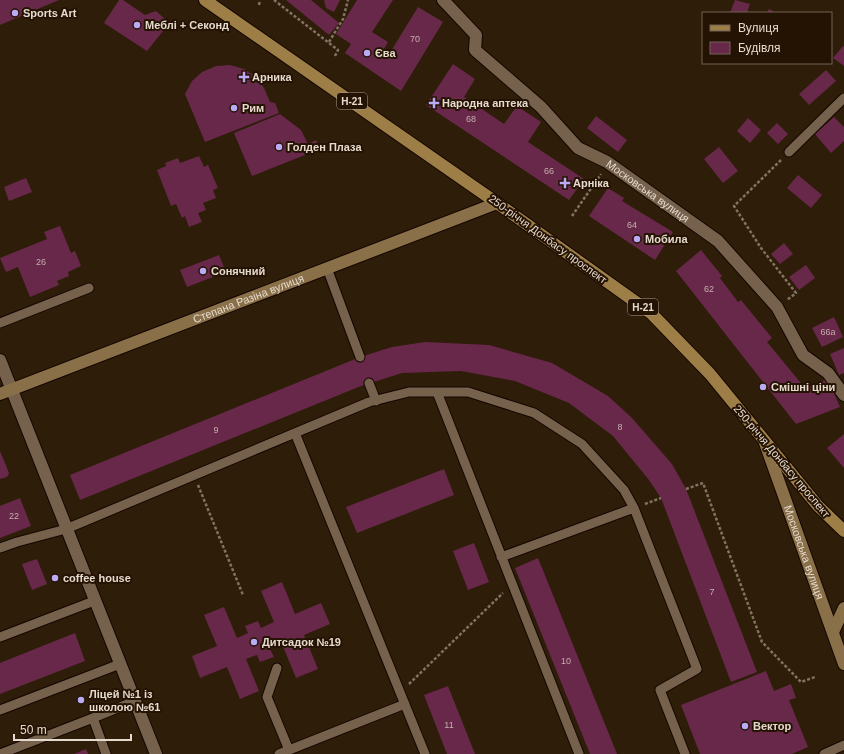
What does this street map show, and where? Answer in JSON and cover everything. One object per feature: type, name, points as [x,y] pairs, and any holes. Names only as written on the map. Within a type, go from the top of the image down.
[{"type":"main road","name":"250-річчя Донбасу проспект","points":[[205,0],[497,203],[651,313],[710,374],[818,506],[844,531]]},
{"type":"street","name":"Московська вулиця","points":[[443,0],[476,35],[475,50],[541,108],[578,148],[607,162],[718,241],[777,307],[803,355],[828,372],[844,395]]},
{"type":"street","name":"Степана Разіна вулиця","points":[[6,392],[497,203]]},
{"type":"street","points":[[0,360],[6,392],[66,529],[156,754]]},
{"type":"street","name":"Московська вулиця","points":[[764,440],[844,664]]},
{"type":"street","points":[[832,632],[844,608]]},
{"type":"lane","points":[[789,152],[844,98]]},
{"type":"lane","points":[[327,268],[360,357]]},
{"type":"lane","points":[[0,324],[89,288]]},
{"type":"lane","points":[[369,383],[376,401]]},
{"type":"lane","points":[[0,548],[66,529],[295,433],[376,401],[409,392],[468,392],[534,413],[582,444],[624,490],[634,508],[697,669],[660,690],[685,754]]},
{"type":"lane","points":[[437,392],[579,754]]},
{"type":"lane","points":[[295,433],[425,754]]},
{"type":"lane","points":[[501,556],[634,508]]},
{"type":"lane","points":[[0,636],[94,601]]},
{"type":"lane","points":[[0,710],[120,664]]},
{"type":"lane","points":[[277,668],[267,697],[288,750]]},
{"type":"lane","points":[[0,754],[135,701]]},
{"type":"lane","points":[[279,754],[405,704]]},
{"type":"lane","points":[[93,718],[106,754]]},
{"type":"lane","points":[[824,754],[844,745]]},
{"type":"path","points":[[259,5],[260,0]]},
{"type":"path","points":[[274,0],[338,50],[335,56]]},
{"type":"path","points":[[329,42],[343,18],[348,0]]},
{"type":"path","points":[[777,307],[796,294],[761,248],[734,206],[789,152]]},
{"type":"path","points":[[572,216],[594,186]]},
{"type":"path","points":[[194,476],[242,595]]},
{"type":"path","points":[[686,489],[703,483],[762,642],[801,682],[815,677]]},
{"type":"path","points":[[634,508],[661,498]]},
{"type":"path","points":[[400,693],[512,585]]},
{"type":"building","name":"Sports Art","points":[[0,0],[59,0],[0,25]]},
{"type":"building","name":"Меблі + Секонд","points":[[119,0],[123,0],[145,15],[156,11],[165,19],[167,26],[147,51],[104,23]]},
{"type":"building","points":[[286,0],[311,0],[339,23],[329,35]]},
{"type":"building","points":[[324,0],[340,0],[334,12],[326,8]]},
{"type":"building","points":[[357,0],[393,0],[372,32],[388,42],[382,52],[388,56],[418,7],[443,22],[401,91],[345,53],[351,44],[336,34]]},
{"type":"building","points":[[735,0],[750,4],[747,12],[730,12]]},
{"type":"building","points":[[769,9],[774,12],[768,12]]},
{"type":"building","points":[[843,46],[844,47],[844,66],[833,58]]},
{"type":"building","points":[[453,64],[475,79],[464,97],[504,124],[517,106],[541,122],[528,142],[584,179],[569,200],[426,105]]},
{"type":"building","name":"Рим","points":[[230,65],[244,69],[256,77],[264,88],[270,102],[275,103],[279,113],[205,142],[185,94],[192,81],[202,72],[216,66]]},
{"type":"building","points":[[826,70],[836,81],[809,105],[799,94]]},
{"type":"building","name":"Голден Плаза","points":[[280,114],[301,130],[308,144],[316,140],[320,149],[252,176],[234,133]]},
{"type":"building","points":[[596,116],[627,140],[618,152],[587,128]]},
{"type":"building","points":[[834,117],[844,127],[844,141],[831,153],[815,134]]},
{"type":"building","points":[[748,118],[761,130],[750,143],[737,131]]},
{"type":"building","points":[[777,123],[788,134],[778,144],[767,133]]},
{"type":"building","points":[[719,147],[738,171],[723,183],[704,159]]},
{"type":"building","points":[[199,156],[204,167],[208,165],[218,188],[213,190],[216,198],[203,203],[206,210],[198,213],[202,222],[189,227],[185,216],[182,218],[176,204],[171,206],[157,170],[166,166],[165,163],[178,158],[180,163]]},
{"type":"building","points":[[798,175],[822,195],[811,208],[787,188]]},
{"type":"building","points":[[26,178],[32,192],[9,201],[4,187]]},
{"type":"building","points":[[608,188],[624,198],[622,201],[673,232],[655,260],[589,216]]},
{"type":"building","points":[[60,226],[71,253],[75,251],[81,266],[68,272],[69,276],[57,281],[59,285],[30,297],[18,267],[6,272],[0,258],[47,239],[44,232]]},
{"type":"building","points":[[784,243],[793,254],[780,264],[771,254]]},
{"type":"building","points":[[701,250],[722,276],[720,278],[738,302],[741,300],[772,338],[767,342],[805,388],[828,379],[840,407],[796,424],[676,271]]},
{"type":"building","name":"Сонячний","points":[[219,255],[226,272],[187,287],[180,270]]},
{"type":"building","points":[[806,265],[815,278],[799,290],[789,277]]},
{"type":"building","points":[[834,317],[843,337],[822,347],[812,328]]},
{"type":"building","points":[[425,342],[489,345],[552,363],[608,396],[632,418],[672,464],[686,489],[757,672],[731,682],[661,498],[649,480],[613,436],[569,403],[515,381],[461,371],[402,373],[361,386],[80,500],[70,475],[360,357],[392,347]]},
{"type":"building","points":[[844,348],[844,373],[839,375],[830,354]]},
{"type":"building","points":[[844,434],[844,468],[827,448]]},
{"type":"building","points":[[0,451],[9,473],[7,477],[0,479]]},
{"type":"building","points":[[444,469],[454,495],[357,533],[346,507]]},
{"type":"building","points":[[20,498],[31,526],[0,538],[0,506]]},
{"type":"building","points":[[474,543],[489,582],[468,590],[453,551]]},
{"type":"building","points":[[538,558],[617,754],[590,754],[515,568]]},
{"type":"building","points":[[37,559],[47,584],[32,590],[22,564]]},
{"type":"building","points":[[282,582],[295,614],[321,603],[330,624],[304,635],[318,669],[296,678],[282,644],[270,649],[274,657],[260,662],[257,655],[246,659],[259,691],[240,699],[227,667],[200,678],[192,656],[217,646],[204,615],[224,607],[237,638],[248,633],[245,626],[258,621],[261,628],[274,622],[261,591]]},
{"type":"building","points":[[75,633],[85,661],[0,694],[0,663]]},
{"type":"building","name":"Вектор","points":[[766,671],[774,691],[791,684],[796,698],[789,700],[808,747],[792,754],[700,754],[681,705]]},
{"type":"building","points":[[448,686],[475,754],[447,754],[424,695]]},
{"type":"building","points":[[86,749],[88,754],[74,754]]},
{"type":"place","name":"Sports Art","points":[[15,13]]},
{"type":"place","name":"Меблі + Секонд","points":[[137,25]]},
{"type":"place","name":"Єва","points":[[367,53]]},
{"type":"place","name":"Арника","points":[[244,77]]},
{"type":"place","name":"Народна аптека","points":[[434,103]]},
{"type":"place","name":"Рим","points":[[234,108]]},
{"type":"place","name":"Голден Плаза","points":[[279,147]]},
{"type":"place","name":"Арніка","points":[[565,183]]},
{"type":"place","name":"Мобила","points":[[637,239]]},
{"type":"place","name":"Сонячний","points":[[203,271]]},
{"type":"place","name":"Смішні ціни","points":[[763,387]]},
{"type":"place","name":"coffee house","points":[[55,578]]},
{"type":"place","name":"Дитсадок №19","points":[[254,642]]},
{"type":"place","name":"Ліцей №1 із школою №61","points":[[81,700]]},
{"type":"place","name":"Вектор","points":[[745,726]]}]
